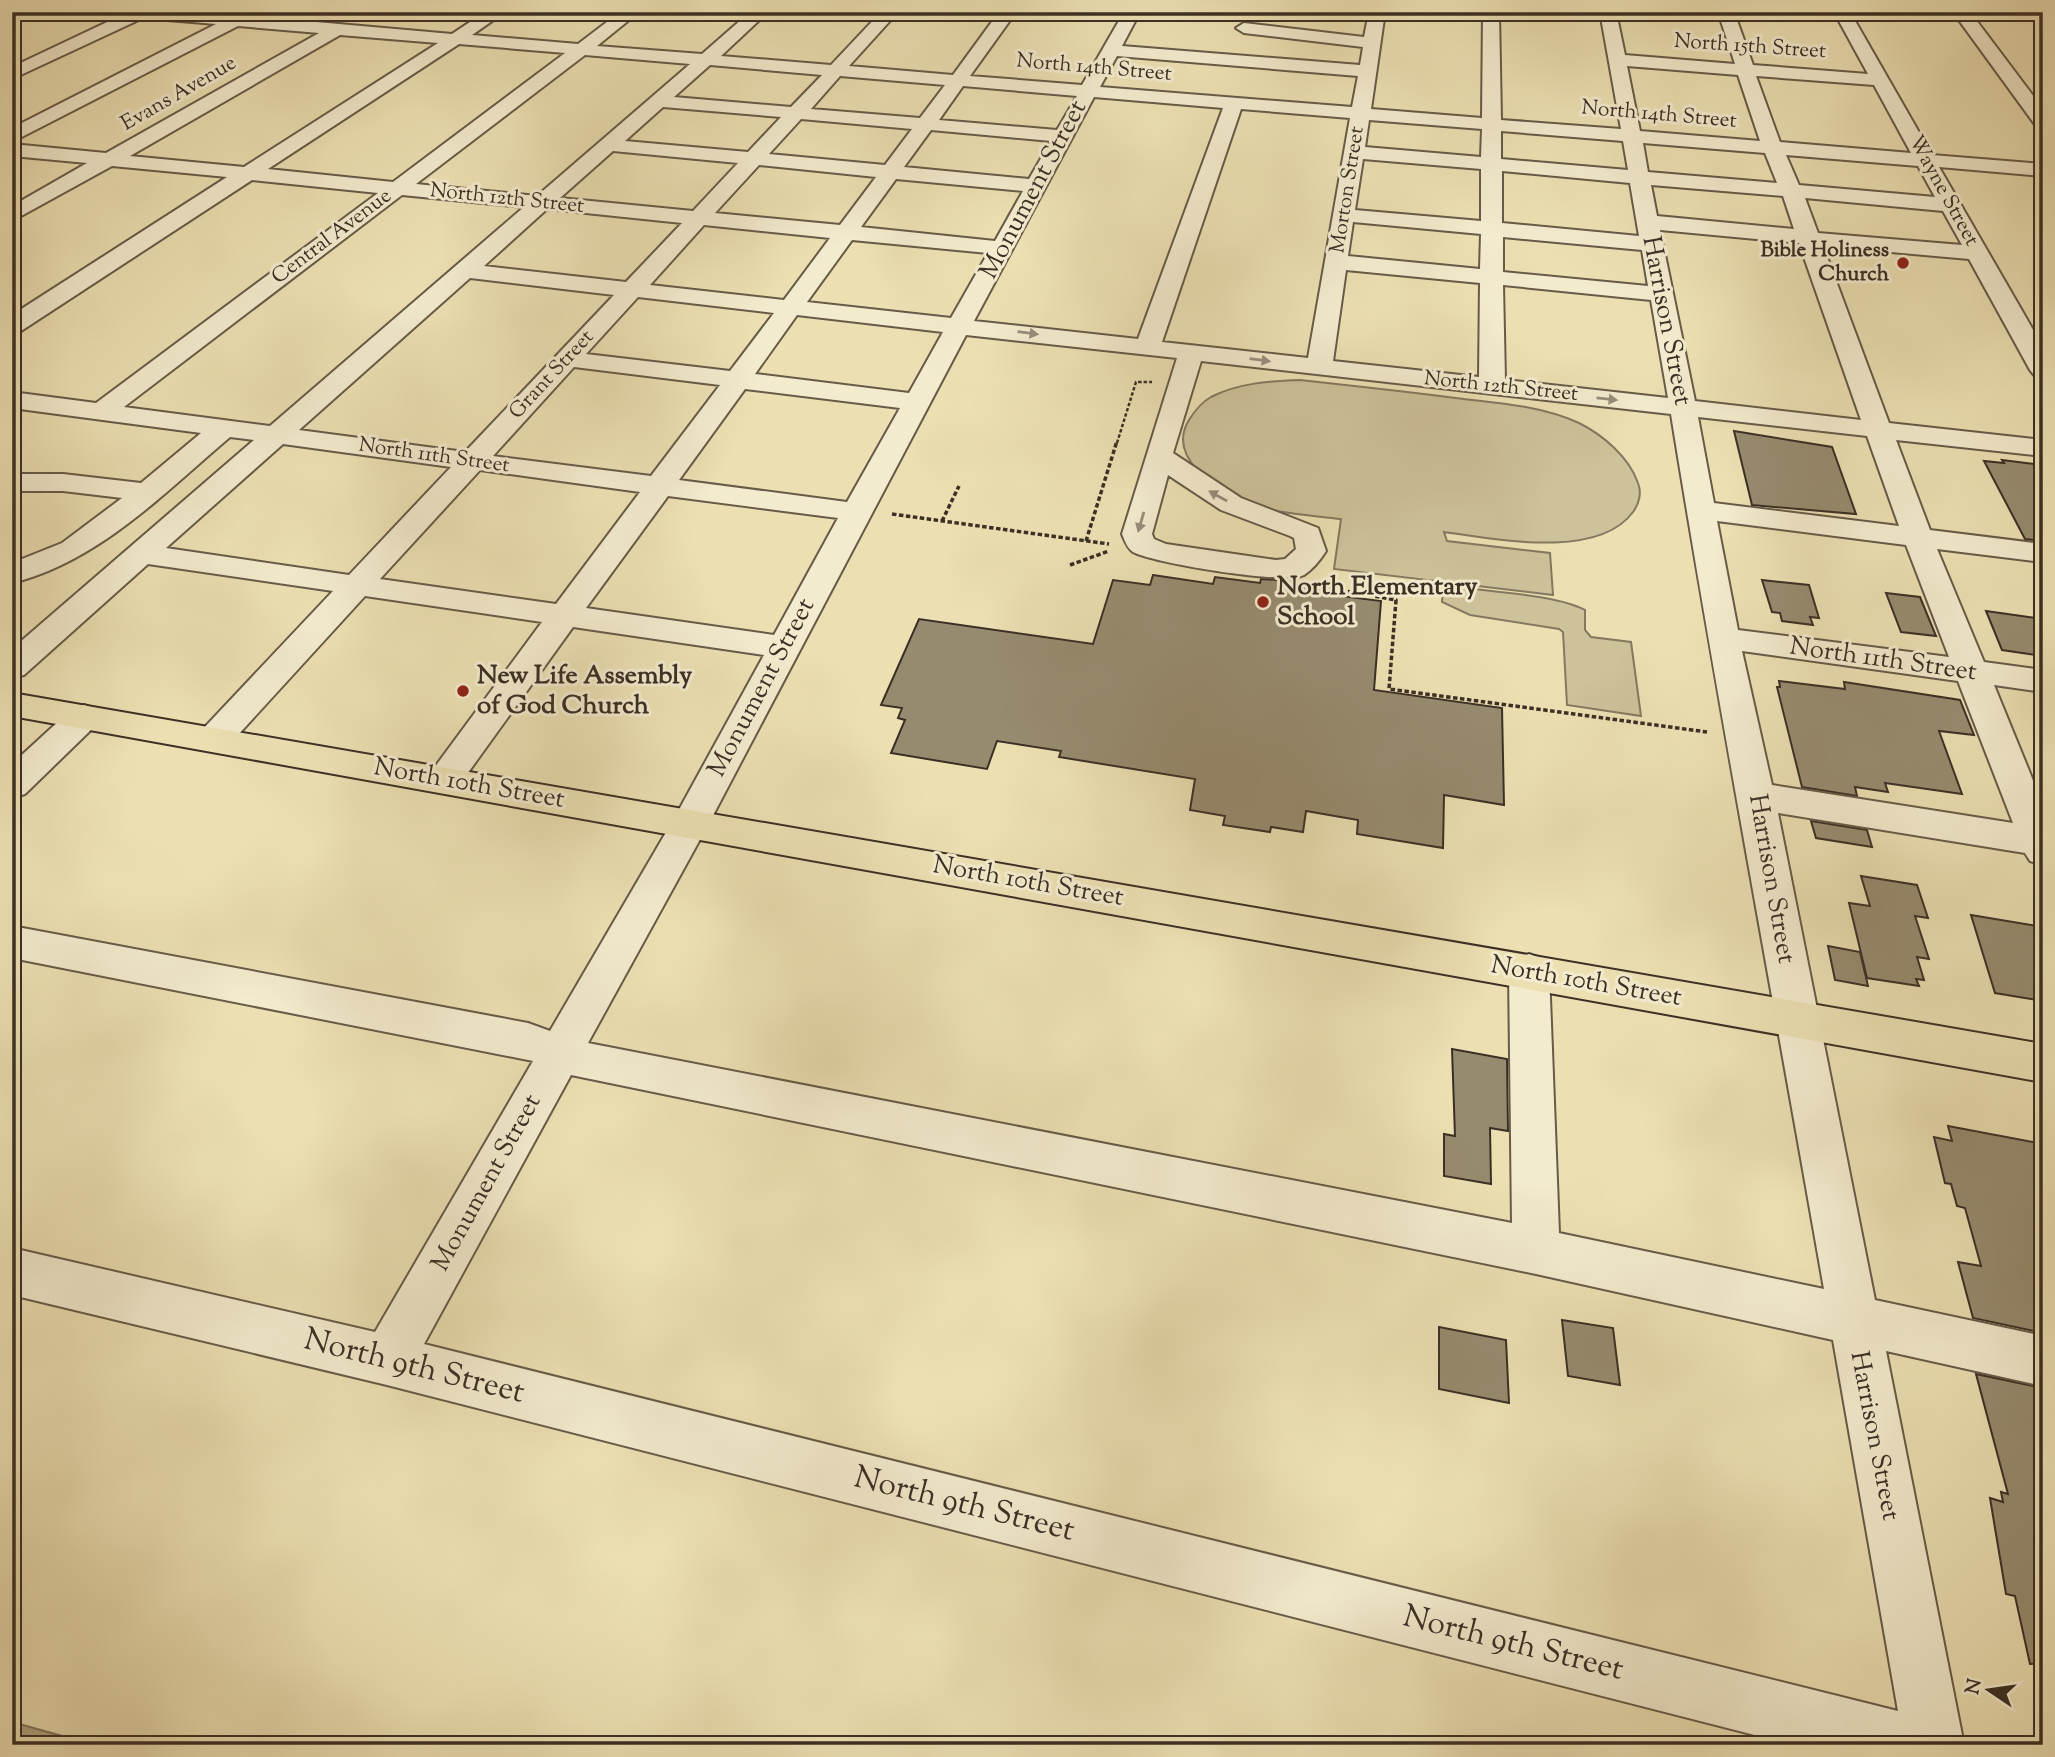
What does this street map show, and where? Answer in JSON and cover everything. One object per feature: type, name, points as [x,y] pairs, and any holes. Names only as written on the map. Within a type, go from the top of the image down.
[{"type":"main road","name":"North 10th Street","points":[[12,704],[2043,1063]]},
{"type":"street","points":[[12,18],[24,12]]},
{"type":"street","name":"Evans Avenue","points":[[12,215],[368,12]]},
{"type":"street","points":[[12,326],[497,12]]},
{"type":"street","name":"Central Avenue","points":[[101,412],[631,12]]},
{"type":"street","points":[[12,667],[760,12]]},
{"type":"street","name":"Grant Street","points":[[215,739],[890,12]]},
{"type":"street","points":[[444,779],[1007,12]]},
{"type":"street","name":"Monument Street","points":[[387,1360],[690,823],[856,512],[1132,12]]},
{"type":"street","name":"Morton Street","points":[[1319,367],[1377,12]]},
{"type":"street","points":[[1491,12],[1492,386]]},
{"type":"street","name":"Harrison Street","points":[[1608,12],[1683,408],[1723,638],[1756,796],[1851,1318],[1934,1745]]},
{"type":"street","points":[[1726,12],[1767,134],[1814,238],[1918,538],[2042,845]]},
{"type":"street","name":"Wayne Street","points":[[1842,12],[2043,370]]},
{"type":"street","points":[[1961,12],[2043,122]]},
{"type":"street","points":[[12,74],[137,13]]},
{"type":"street","name":"North 14th Street","points":[[137,13],[243,17],[338,29],[2043,170]]},
{"type":"street","points":[[12,136],[243,17]]},
{"type":"street","points":[[1231,59],[1247,20],[1372,43]]},
{"type":"street","points":[[1110,50],[1367,71]]},
{"type":"street","name":"North 15th Street","points":[[1616,60],[1880,80]]},
{"type":"street","points":[[658,102],[1063,136]]},
{"type":"street","points":[[1148,347],[1234,102]]},
{"type":"street","points":[[608,145],[1036,187]]},
{"type":"street","name":"North 12th Street","points":[[12,150],[1002,248]]},
{"type":"street","points":[[1354,152],[1951,205]]},
{"type":"street","points":[[1343,215],[1651,244]]},
{"type":"street","points":[[1647,222],[1978,254]]},
{"type":"street","points":[[1336,262],[1661,294]]},
{"type":"street","name":"North 12th Street","points":[[465,271],[2043,448]]},
{"type":"street","points":[[2010,312],[2043,315]]},
{"type":"street","points":[[1160,456],[1211,493],[1243,510],[1294,525],[1308,534],[1311,551],[1293,568],[1276,569],[1159,552],[1141,544],[1137,534],[1160,456],[1181,385],[1192,352]]},
{"type":"street","points":[[567,359],[918,402]]},
{"type":"street","name":"North 11th Street","points":[[15,402],[856,512]]},
{"type":"street","points":[[12,574],[73,549],[148,493],[224,428]]},
{"type":"street","points":[[12,483],[38,481],[87,484],[148,493]]},
{"type":"street","points":[[1701,510],[2043,553]]},
{"type":"street","points":[[141,554],[784,647]]},
{"type":"street","name":"North 11th Street","points":[[1723,638],[2043,681]]},
{"type":"street","points":[[12,785],[84,717]]},
{"type":"street","points":[[1756,796],[2042,845]]},
{"type":"street","points":[[12,942],[528,1041],[582,1060],[1536,1251],[2043,1361]]},
{"type":"street","points":[[1529,971],[1536,1251]]},
{"type":"street","name":"North 9th Street","points":[[12,1271],[387,1360],[1914,1745]]},
{"type":"path","points":[[1086,541],[1136,382],[1181,385]]},
{"type":"path","points":[[942,521],[958,486]]},
{"type":"path","points":[[856,512],[1121,546],[1070,565]]},
{"type":"path","points":[[1293,568],[1340,590],[1396,600],[1389,690],[1743,736]]},
{"type":"shaded area","points":[[1300,380],[1508,404],[1566,418],[1597,434],[1622,456],[1638,483],[1638,502],[1633,512],[1617,527],[1596,536],[1571,541],[1544,543],[1444,532],[1447,541],[1550,553],[1553,595],[1334,569],[1341,519],[1280,512],[1233,497],[1208,481],[1189,459],[1184,447],[1184,434],[1189,420],[1198,407],[1211,397],[1243,386]]},
{"type":"shaded area","points":[[1452,586],[1557,600],[1585,610],[1585,630],[1591,637],[1631,642],[1641,716],[1567,705],[1563,632],[1559,629],[1470,615],[1442,602],[1443,589]]},
{"type":"shaded area","points":[[12,1722],[73,1739],[81,1745],[12,1745]]},
{"type":"building","points":[[1734,431],[1832,447],[1856,514],[1752,505]]},
{"type":"building","points":[[2002,460],[2043,465],[2043,541],[2025,539],[1984,461],[2004,463]]},
{"type":"building","points":[[1153,575],[1213,584],[1215,577],[1260,583],[1261,579],[1277,580],[1334,588],[1333,595],[1381,601],[1374,690],[1502,708],[1504,805],[1444,795],[1443,848],[1357,834],[1358,820],[1306,811],[1303,832],[1271,827],[1270,832],[1223,825],[1225,816],[1190,810],[1195,779],[1059,757],[1061,751],[997,741],[987,769],[891,753],[905,720],[898,718],[902,708],[881,705],[919,619],[1093,644],[1113,580],[1150,585]]},
{"type":"building","points":[[1762,580],[1809,585],[1819,618],[1810,617],[1813,625],[1782,621],[1780,613],[1772,612]]},
{"type":"building","points":[[1886,593],[1920,597],[1936,636],[1901,632]]},
{"type":"building","points":[[1986,611],[2043,619],[2043,656],[2002,650]]},
{"type":"building","points":[[1779,681],[1845,689],[1844,682],[1960,700],[1974,735],[1939,731],[1962,794],[1885,783],[1888,792],[1855,787],[1857,796],[1802,787],[1777,687],[1780,687]]},
{"type":"building","points":[[1811,821],[1867,830],[1872,847],[1816,838]]},
{"type":"building","points":[[1861,876],[1917,885],[1928,918],[1915,916],[1929,959],[1917,957],[1924,980],[1916,979],[1919,986],[1867,978],[1849,903],[1870,906]]},
{"type":"building","points":[[1971,915],[2037,926],[2043,942],[2043,1001],[1995,993]]},
{"type":"building","points":[[1828,946],[1860,952],[1868,986],[1835,980]]},
{"type":"building","points":[[1452,1049],[1507,1059],[1508,1131],[1490,1128],[1491,1184],[1444,1176],[1444,1134],[1455,1136]]},
{"type":"building","points":[[1948,1126],[2043,1144],[2043,1333],[1973,1318],[1958,1262],[1981,1266],[1965,1208],[1957,1206],[1951,1184],[1945,1183],[1934,1137],[1952,1141]]},
{"type":"building","points":[[1562,1320],[1613,1328],[1620,1385],[1568,1376]]},
{"type":"building","points":[[1439,1327],[1506,1340],[1509,1403],[1439,1389]]},
{"type":"building","points":[[1976,1374],[2043,1388],[2043,1663],[2030,1664],[2015,1596],[2006,1594],[1990,1498],[2003,1502],[2001,1492],[2008,1494]]},
{"type":"place","name":"Bible Holiness Church","points":[[1903,263]]},
{"type":"place","name":"North Elementary School","points":[[1263,602]]},
{"type":"place","name":"New Life Assembly of God Church","points":[[463,691]]}]
